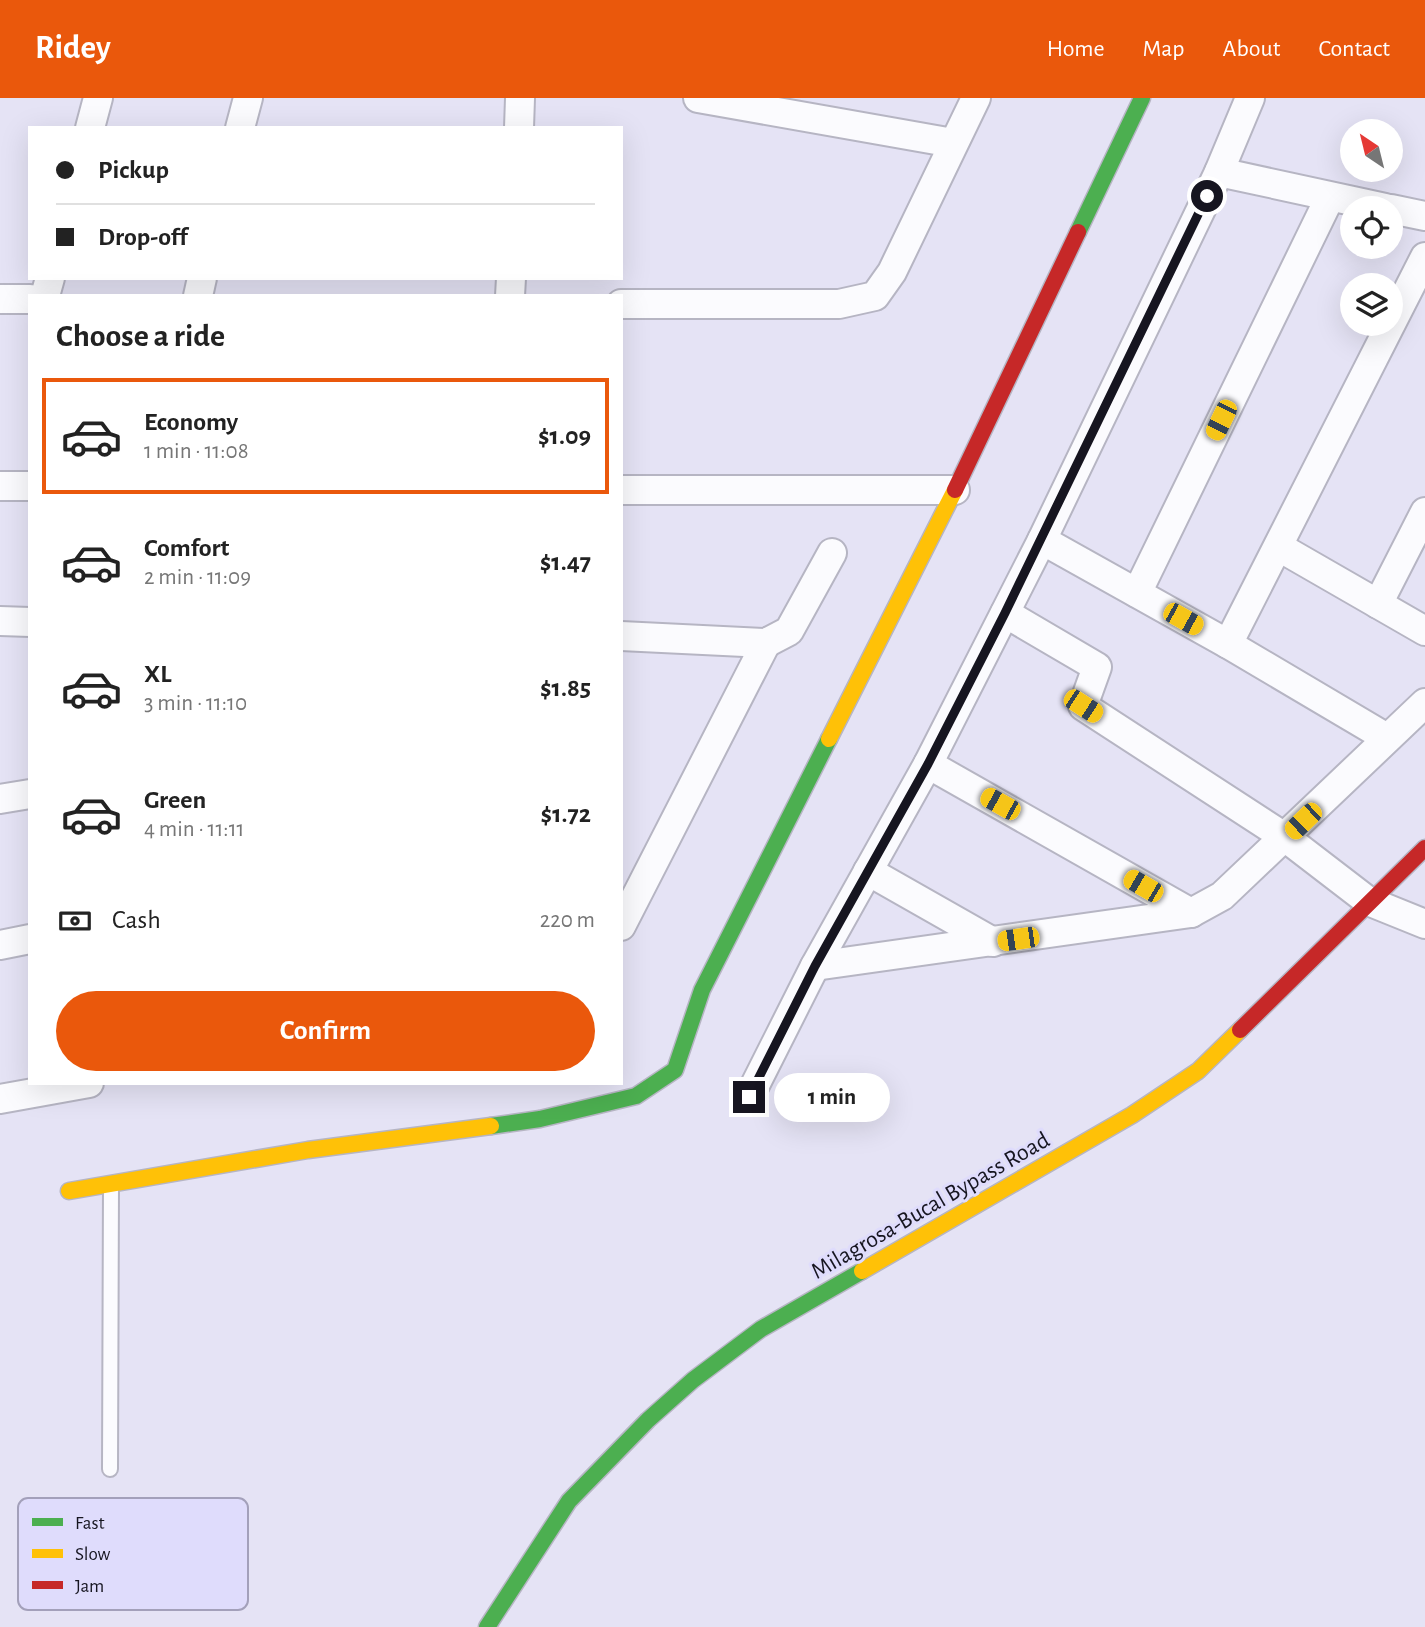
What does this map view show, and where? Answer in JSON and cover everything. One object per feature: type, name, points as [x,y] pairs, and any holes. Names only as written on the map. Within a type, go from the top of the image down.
[{"type":"street","points":[[91,126],[98,98]]},
{"type":"street","points":[[241,126],[248,98]]},
{"type":"street","points":[[519,126],[520,98]]},
{"type":"street","points":[[698,98],[953,143]]},
{"type":"street","points":[[623,304],[839,304],[875,296],[892,272],[976,98]]},
{"type":"street","points":[[69,1191],[308,1150],[540,1119],[636,1096],[675,1070],[702,989],[955,490],[1142,98]]},
{"type":"street","points":[[749,1097],[815,966],[928,764],[1042,540],[1219,172],[1250,98]]},
{"type":"street","points":[[1219,172],[1340,199]]},
{"type":"street","points":[[1137,593],[1330,197]]},
{"type":"street","points":[[1403,211],[1425,216]]},
{"type":"street","points":[[1228,644],[1425,257]]},
{"type":"street","points":[[0,299],[28,299]]},
{"type":"street","points":[[0,486],[28,486]]},
{"type":"street","points":[[623,490],[955,490]]},
{"type":"street","points":[[1378,604],[1425,512]]},
{"type":"street","points":[[1042,540],[1228,644],[1387,738]]},
{"type":"street","points":[[1279,547],[1425,631]]},
{"type":"street","points":[[623,636],[766,643],[789,631],[832,553]]},
{"type":"street","points":[[1005,613],[1097,667],[1083,706],[1286,838],[1368,901],[1425,924]]},
{"type":"street","points":[[0,621],[28,622]]},
{"type":"street","points":[[623,922],[766,643]]},
{"type":"street","points":[[815,966],[1191,913],[1222,895],[1286,838],[1425,704]]},
{"type":"street","points":[[928,764],[1191,913]]},
{"type":"street","points":[[0,799],[28,794]]},
{"type":"street","name":"Milagrosa-Bucal Bypass Road","points":[[487,1627],[569,1501],[648,1420],[693,1380],[761,1329],[1132,1115],[1198,1071],[1368,901],[1425,848]]},
{"type":"street","points":[[868,870],[993,942]]},
{"type":"street","points":[[0,945],[28,939]]},
{"type":"street","points":[[0,1099],[78,1085]]},
{"type":"lane","points":[[110,1469],[111,1184]]},
{"type":"traffic: fast","points":[[1078,232],[1142,98]]},
{"type":"traffic: fast","points":[[491,1126],[540,1119],[636,1096],[675,1070],[702,990],[829,739]]},
{"type":"traffic: fast","points":[[487,1627],[569,1501],[648,1420],[693,1380],[761,1329],[862,1271]]},
{"type":"traffic: slow","points":[[829,739],[955,490]]},
{"type":"traffic: slow","points":[[862,1271],[1132,1115],[1198,1071],[1240,1030]]},
{"type":"traffic: slow","points":[[69,1191],[308,1150],[491,1126]]},
{"type":"traffic: jam","points":[[955,490],[1078,232]]},
{"type":"traffic: jam","points":[[1240,1030],[1425,848]]},
{"type":"route","points":[[749,1097],[815,966],[928,764],[1005,613],[1207,196]]}]
